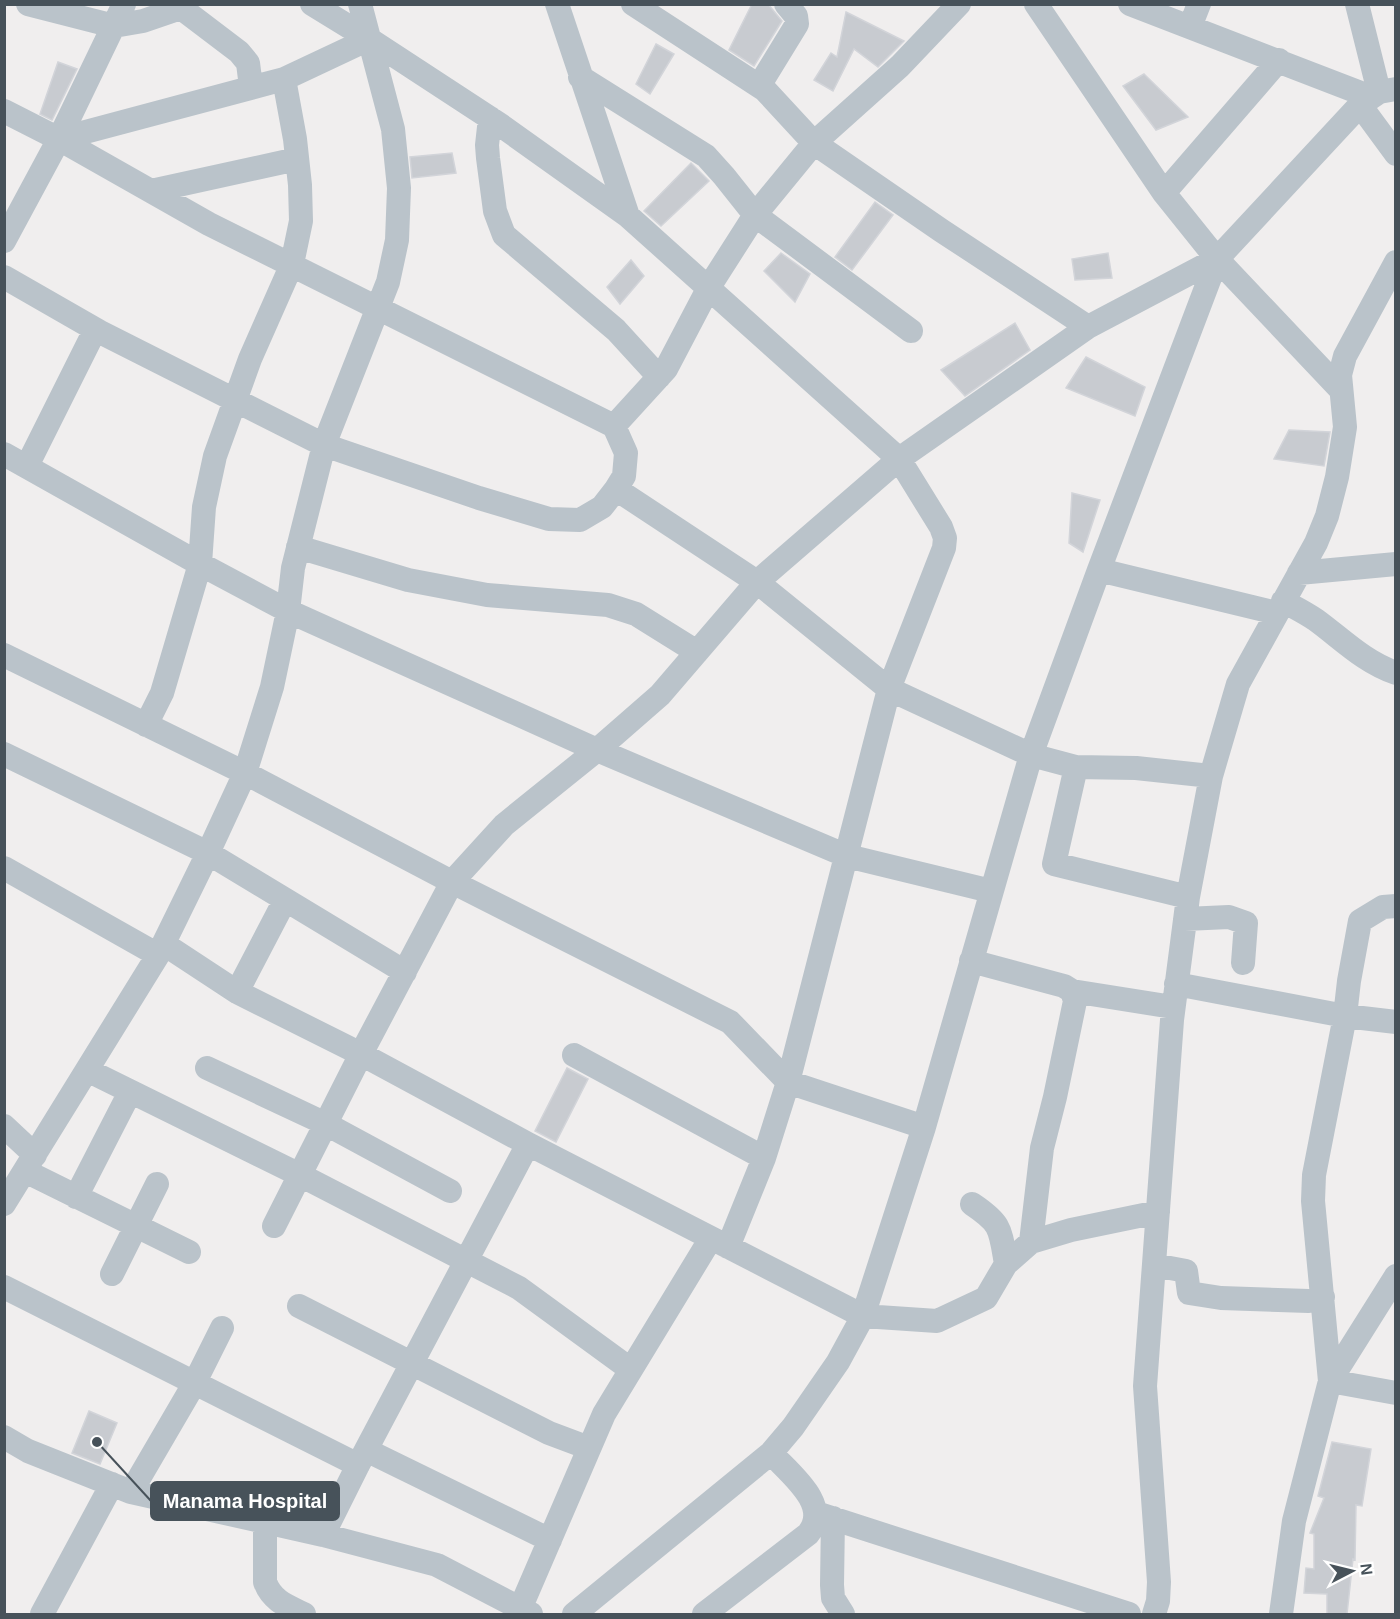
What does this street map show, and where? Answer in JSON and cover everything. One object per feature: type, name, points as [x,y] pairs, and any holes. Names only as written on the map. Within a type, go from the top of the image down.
[{"type":"street","points":[[28,4],[119,15],[143,21],[182,8],[239,52],[248,63],[251,87]]},
{"type":"street","points":[[4,1437],[28,1451],[122,1488],[323,1535],[437,1565],[525,1611],[550,1540],[604,1414],[630,1369],[719,1243],[764,1158],[788,1082],[889,689],[944,548],[945,538],[941,527],[899,459],[628,216],[490,118],[312,4]]},
{"type":"street","points":[[4,1204],[161,949],[245,773],[272,687],[288,611],[292,568],[324,445],[388,282],[397,240],[399,188],[393,129],[360,4]]},
{"type":"street","points":[[557,4],[628,216]]},
{"type":"street","points":[[633,4],[759,86],[814,143],[1088,327]]},
{"type":"street","points":[[759,86],[797,24],[796,16],[786,4]]},
{"type":"street","points":[[614,426],[666,369],[709,287],[755,215],[814,143],[900,66],[959,4]]},
{"type":"street","points":[[1036,4],[1164,193],[1217,259],[1340,389]]},
{"type":"street","points":[[1130,4],[1376,96]]},
{"type":"street","points":[[1190,27],[1199,4]]},
{"type":"street","points":[[1357,4],[1376,96],[1395,153]]},
{"type":"street","points":[[4,241],[59,138],[119,15]]},
{"type":"street","points":[[59,138],[284,79],[369,39]]},
{"type":"street","points":[[1164,193],[1279,60]]},
{"type":"street","points":[[580,77],[706,156],[755,215],[911,331]]},
{"type":"street","points":[[146,725],[162,693],[200,564],[204,507],[216,456],[250,359],[291,264],[301,221],[297,159],[284,79]]},
{"type":"street","points":[[274,1226],[452,882],[504,825],[597,750],[660,695],[757,582],[899,459],[1088,327],[1217,259],[1376,96]]},
{"type":"street","points":[[4,111],[59,138],[209,224],[614,426],[626,453],[624,476],[602,507],[580,520],[549,519],[479,498],[324,445],[95,330],[4,277]]},
{"type":"street","points":[[490,118],[488,158],[495,211],[504,236],[616,330],[659,377]]},
{"type":"street","points":[[151,191],[297,159]]},
{"type":"street","points":[[574,1614],[771,1454],[793,1427],[838,1362],[863,1316],[924,1127],[1031,755],[1217,259]]},
{"type":"street","points":[[1161,1610],[1145,1386],[1175,995],[1186,908],[1211,776],[1238,684],[1316,543],[1327,516],[1337,477],[1345,427],[1340,375],[1345,356],[1395,262]]},
{"type":"street","points":[[27,466],[95,330]]},
{"type":"street","points":[[4,454],[288,611],[597,750],[847,856],[991,891]]},
{"type":"street","points":[[616,489],[757,582],[889,689],[1031,755],[1076,766],[1136,768],[1211,776]]},
{"type":"street","points":[[298,547],[408,580],[487,595],[608,605],[636,614],[697,652]]},
{"type":"street","points":[[1299,573],[1395,564]]},
{"type":"street","points":[[1099,570],[1280,607],[1315,619],[1362,657],[1395,673]]},
{"type":"street","points":[[4,655],[245,773],[452,882],[730,1022],[788,1082],[924,1127]]},
{"type":"street","points":[[4,754],[208,853],[405,972]]},
{"type":"street","points":[[1076,766],[1054,864],[1186,908],[1246,923],[1243,963]]},
{"type":"street","points":[[4,868],[161,949],[237,992],[361,1054],[528,1144],[863,1316],[938,1321],[986,1298],[1006,1264],[1031,1242],[1071,1230],[1158,1212]]},
{"type":"street","points":[[237,992],[285,900]]},
{"type":"street","points":[[1330,1381],[1313,1201],[1314,1175],[1346,1016],[1349,981],[1360,921],[1383,906],[1395,906]]},
{"type":"street","points":[[971,961],[1053,983],[1072,991],[1175,995],[1395,1022]]},
{"type":"street","points":[[1031,1242],[1042,1148],[1075,1001],[1072,991]]},
{"type":"street","points":[[574,1055],[764,1158]]},
{"type":"street","points":[[207,1068],[326,1124],[450,1191]]},
{"type":"street","points":[[87,1070],[300,1175],[519,1288],[630,1369]]},
{"type":"street","points":[[76,1197],[130,1092]]},
{"type":"street","points":[[4,1126],[30,1163],[76,1197],[189,1252]]},
{"type":"street","points":[[323,1535],[528,1144]]},
{"type":"street","points":[[112,1274],[157,1184]]},
{"type":"street","points":[[972,1204],[992,1217],[1000,1232],[1006,1264]]},
{"type":"street","points":[[1154,1265],[1186,1271],[1189,1293],[1221,1298],[1309,1301],[1323,1297]]},
{"type":"street","points":[[1281,1614],[1294,1521],[1330,1381],[1395,1276]]},
{"type":"street","points":[[4,1287],[194,1384],[550,1540]]},
{"type":"street","points":[[299,1306],[549,1433],[589,1448]]},
{"type":"street","points":[[42,1614],[122,1488],[194,1384],[222,1328]]},
{"type":"street","points":[[1330,1381],[1395,1393]]},
{"type":"street","points":[[771,1454],[824,1515],[833,1598],[843,1614]]},
{"type":"street","points":[[704,1614],[808,1534],[824,1515]]},
{"type":"street","points":[[824,1515],[1129,1614]]},
{"type":"street","points":[[265,1522],[265,1582],[271,1607],[304,1614]]},
{"type":"building","points":[[752,4],[768,4],[782,21],[754,66],[729,50]]},
{"type":"building","points":[[846,12],[904,41],[878,67],[854,49],[833,91],[814,80],[831,53],[837,57]]},
{"type":"building","points":[[656,44],[674,54],[650,94],[636,84]]},
{"type":"building","points":[[58,62],[77,69],[52,120],[40,114]]},
{"type":"building","points":[[1144,74],[1188,117],[1156,130],[1123,86]]},
{"type":"building","points":[[452,153],[456,173],[412,178],[410,157]]},
{"type":"building","points":[[691,163],[709,181],[661,226],[644,211]]},
{"type":"building","points":[[875,202],[893,215],[852,270],[835,257]]},
{"type":"building","points":[[781,253],[810,274],[795,302],[764,271]]},
{"type":"building","points":[[1108,253],[1112,278],[1075,280],[1072,259]]},
{"type":"building","points":[[631,260],[644,276],[620,304],[607,287]]},
{"type":"building","points":[[1015,323],[1030,350],[965,396],[941,370]]},
{"type":"building","points":[[1086,357],[1145,387],[1135,416],[1066,388]]},
{"type":"building","points":[[1289,430],[1330,432],[1324,466],[1274,459]]},
{"type":"building","points":[[1072,493],[1100,500],[1083,552],[1069,543]]},
{"type":"building","points":[[567,1068],[588,1079],[556,1142],[535,1131]]},
{"type":"building","points":[[89,1411],[117,1423],[100,1464],[72,1453]]},
{"type":"building","points":[[1332,1442],[1371,1449],[1362,1506],[1356,1505],[1355,1560],[1353,1559],[1347,1614],[1327,1614],[1327,1594],[1304,1593],[1306,1568],[1314,1569],[1314,1534],[1310,1533],[1324,1498],[1318,1496]]},
{"type":"place","name":"Manama Hospital","points":[[97,1442]]}]
